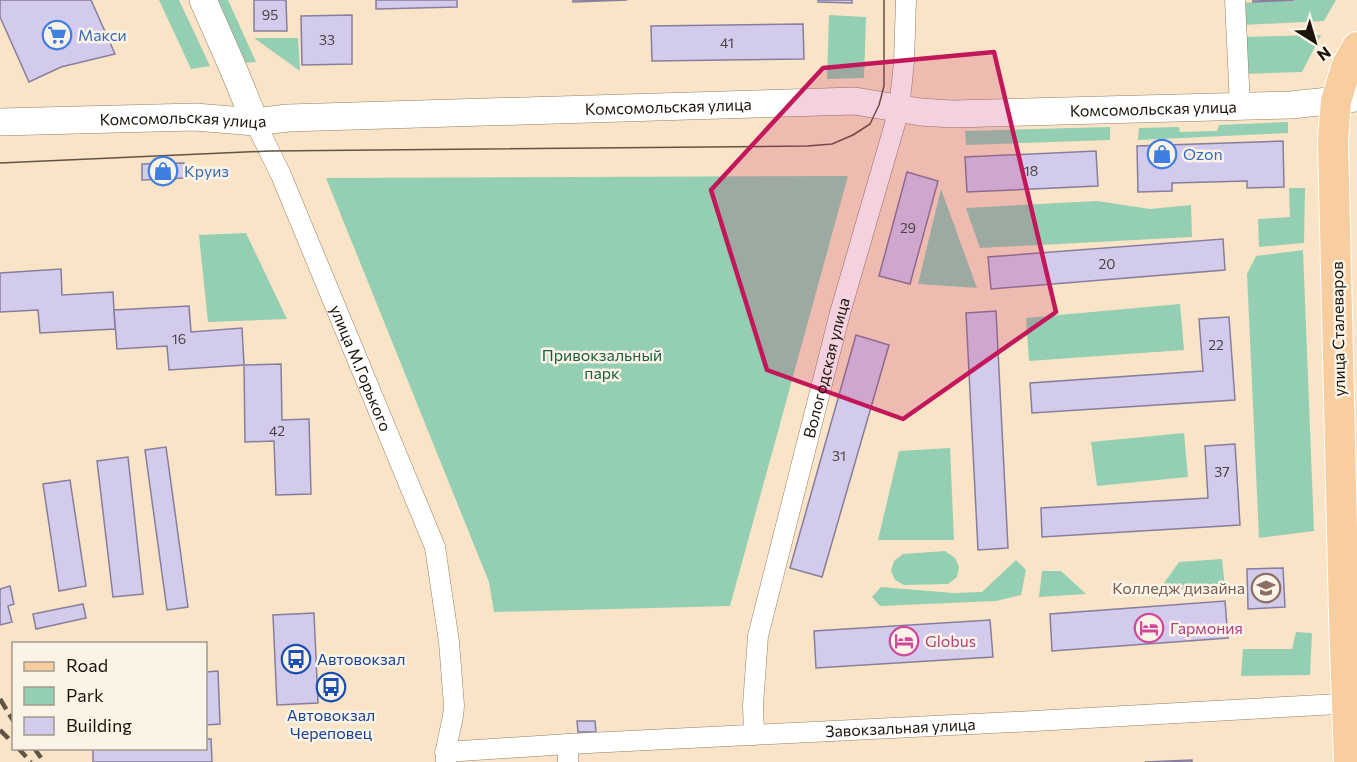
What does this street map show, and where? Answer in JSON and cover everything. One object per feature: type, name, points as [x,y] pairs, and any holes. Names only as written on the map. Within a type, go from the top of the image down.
[{"type":"main road","name":"улица Сталеваров","points":[[1349,762],[1333,140],[1347,100],[1347,65],[1357,47]]},
{"type":"street","name":"улица М.Горького","points":[[203,0],[255,122],[281,175],[435,548],[449,642],[454,705],[446,757]]},
{"type":"street","name":"Вологодская улица","points":[[754,735],[753,705],[758,636],[840,313],[899,110],[904,62],[906,0]]},
{"type":"street","points":[[1235,0],[1240,106]]},
{"type":"street","name":"Комсомольская улица","points":[[0,122],[195,117],[255,122],[288,118],[855,101],[899,110],[952,114],[1291,105],[1347,100]]},
{"type":"street","name":"Завокзальная улица","points":[[446,757],[568,753],[754,735],[1357,703]]},
{"type":"highlighted area","points":[[994,52],[1056,312],[903,419],[767,370],[711,190],[823,68]]},
{"type":"green space","points":[[159,0],[179,0],[210,66],[191,69]]},
{"type":"green space","points":[[215,0],[228,0],[256,62],[243,63]]},
{"type":"green space","points":[[1336,0],[1324,21],[1242,25],[1241,3]]},
{"type":"green space","points":[[829,15],[866,17],[864,78],[827,79]]},
{"type":"green space","points":[[1321,35],[1302,72],[1245,74],[1243,37]]},
{"type":"green space","points":[[254,38],[298,38],[300,71]]},
{"type":"green space","points":[[1288,122],[1288,133],[1138,140],[1139,128],[1179,127],[1180,132],[1217,131],[1219,125]]},
{"type":"green space","points":[[1110,127],[1110,140],[966,145],[965,131]]},
{"type":"green space","name":"Привокзальный парк","points":[[848,176],[730,606],[494,612],[489,582],[326,178]]},
{"type":"green space","points":[[1289,188],[1305,188],[1304,243],[1259,247],[1258,219],[1290,217]]},
{"type":"green space","points":[[941,189],[977,288],[918,284]]},
{"type":"green space","points":[[1097,201],[1150,209],[1191,205],[1192,237],[980,248],[966,208]]},
{"type":"green space","points":[[246,233],[287,319],[208,322],[199,235]]},
{"type":"green space","points":[[1303,250],[1314,531],[1259,538],[1247,274],[1256,256]]},
{"type":"green space","points":[[1180,304],[1184,350],[1029,361],[1026,318]]},
{"type":"green space","points":[[1184,433],[1188,477],[1097,486],[1091,442]]},
{"type":"green space","points":[[950,448],[954,540],[878,540],[899,451]]},
{"type":"green space","points":[[945,551],[955,558],[959,567],[957,577],[948,584],[904,585],[895,580],[891,571],[894,561],[903,554]]},
{"type":"green space","points":[[1222,559],[1225,587],[1159,590],[1179,562]]},
{"type":"green space","points":[[1016,560],[1026,570],[1021,595],[996,601],[880,606],[872,597],[881,587],[953,593],[982,592]]},
{"type":"green space","points":[[1042,571],[1061,571],[1086,594],[1039,597]]},
{"type":"green space","points":[[1296,632],[1312,633],[1310,675],[1241,676],[1243,649],[1292,649]]},
{"type":"building","name":"Макси","points":[[0,0],[91,0],[115,54],[61,67],[29,82],[0,17]]},
{"type":"building","points":[[254,0],[286,0],[287,31],[254,31]]},
{"type":"building","points":[[376,0],[457,0],[457,7],[376,9]]},
{"type":"building","points":[[573,0],[627,0],[573,2]]},
{"type":"building","points":[[818,0],[852,0],[852,3],[818,2]]},
{"type":"building","points":[[1253,0],[1294,0],[1253,2]]},
{"type":"building","points":[[352,15],[352,64],[302,65],[301,16]]},
{"type":"building","points":[[803,24],[804,59],[652,61],[651,26]]},
{"type":"building","points":[[1283,141],[1284,187],[1247,188],[1247,181],[1172,183],[1172,191],[1138,192],[1137,146]]},
{"type":"building","points":[[1096,151],[1098,186],[967,192],[965,157]]},
{"type":"building","name":"Круиз","points":[[184,163],[184,178],[142,180],[142,164]]},
{"type":"building","points":[[907,172],[938,181],[910,284],[879,276]]},
{"type":"building","points":[[1223,239],[1225,270],[991,289],[988,257]]},
{"type":"building","points":[[61,269],[62,295],[113,292],[115,329],[40,333],[38,310],[0,312],[0,273]]},
{"type":"building","points":[[189,306],[191,332],[242,328],[244,365],[169,370],[167,346],[117,349],[114,310]]},
{"type":"building","points":[[996,311],[1008,548],[978,550],[966,313]]},
{"type":"building","points":[[1229,317],[1235,400],[1032,413],[1030,383],[1203,371],[1199,319]]},
{"type":"building","points":[[856,335],[889,345],[822,577],[790,568]]},
{"type":"building","points":[[281,364],[282,420],[309,419],[311,494],[276,495],[274,441],[245,442],[244,365]]},
{"type":"building","points":[[1235,444],[1240,525],[1042,537],[1041,508],[1208,498],[1205,446]]},
{"type":"building","points":[[166,447],[188,607],[167,610],[145,450]]},
{"type":"building","points":[[128,457],[143,594],[113,597],[97,461]]},
{"type":"building","points":[[70,480],[86,586],[59,591],[43,484]]},
{"type":"building","name":"Колледж дизайна","points":[[1283,568],[1285,607],[1248,609],[1247,569]]},
{"type":"building","points":[[10,586],[14,604],[8,606],[12,622],[0,625],[0,589]]},
{"type":"building","points":[[1225,601],[1228,638],[1052,651],[1050,614]]},
{"type":"building","points":[[83,604],[86,618],[36,629],[33,614]]},
{"type":"building","name":"Автовокзал","points":[[314,613],[318,703],[277,705],[273,615]]},
{"type":"building","points":[[990,620],[993,657],[816,668],[814,631]]},
{"type":"building","points":[[218,671],[220,724],[207,725],[207,672]]},
{"type":"building","points":[[577,721],[595,721],[596,732],[578,732]]},
{"type":"building","points":[[207,739],[211,739],[212,762],[93,762],[93,750],[207,750]]},
{"type":"building","points":[[1192,760],[1192,762],[1145,762]]},
{"type":"tram line","points":[[0,163],[270,151],[832,144],[853,135],[870,124],[879,105],[884,86],[884,0]]},
{"type":"railway","points":[[0,699],[12,719]]},
{"type":"railway","points":[[0,730],[12,742]]},
{"type":"railway","points":[[20,750],[31,762]]},
{"type":"railway","points":[[35,750],[44,762]]},
{"type":"place","name":"Макси","points":[[57,35]]},
{"type":"place","name":"Ozon","points":[[1162,154]]},
{"type":"place","name":"Круиз","points":[[163,171]]},
{"type":"place","name":"Колледж дизайна","points":[[1266,588]]},
{"type":"place","name":"Гармония","points":[[1149,628]]},
{"type":"place","name":"Globus","points":[[904,641]]},
{"type":"place","name":"Автовокзал","points":[[296,659]]},
{"type":"place","name":"Автовокзал Череповец","points":[[331,687]]}]
